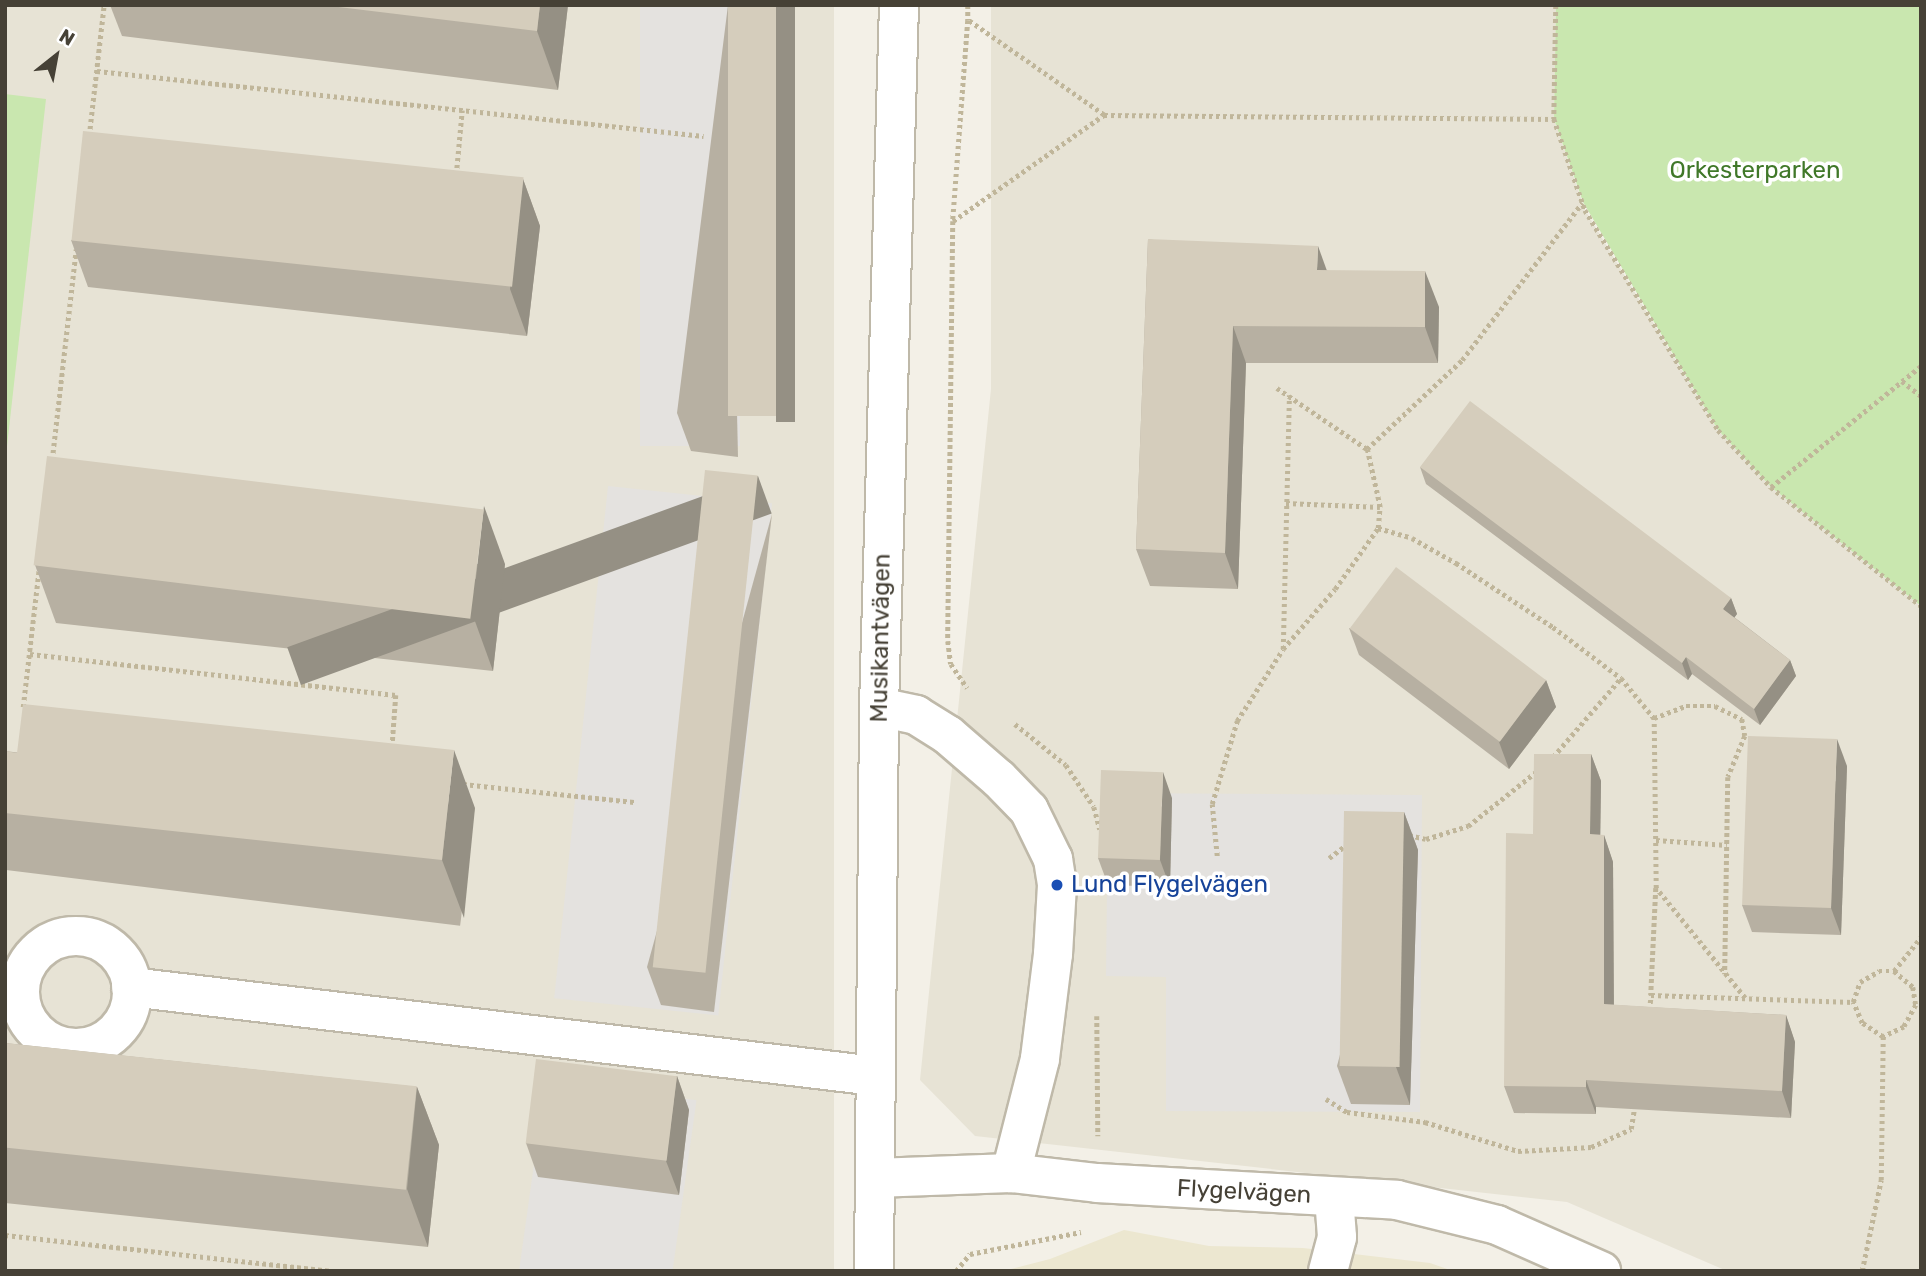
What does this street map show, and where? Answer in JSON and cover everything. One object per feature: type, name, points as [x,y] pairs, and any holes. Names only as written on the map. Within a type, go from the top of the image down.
[{"type":"street","name":"Musikantvägen","points":[[874,1271],[878,707],[900,5]]},
{"type":"street","points":[[878,707],[916,715],[948,734],[1029,810],[1053,859],[1057,885],[1055,926],[1041,1046],[1011,1173]]},
{"type":"street","points":[[66,937],[102,943],[116,954],[131,987],[122,1023],[94,1045],[58,1046],[42,1037],[13,1006],[24,971],[48,943],[66,937]]},
{"type":"street","points":[[131,987],[875,1076]]},
{"type":"street","name":"Flygelvägen","points":[[875,1178],[1011,1173],[1097,1183],[1397,1200],[1497,1225],[1601,1271]]},
{"type":"street","points":[[1328,1271],[1337,1237],[1334,1197]]},
{"type":"path","points":[[88,143],[104,5]]},
{"type":"path","points":[[968,5],[953,221],[1104,115]]},
{"type":"path","points":[[1556,5],[1554,120],[1583,202],[1718,430],[1771,487],[1921,607]]},
{"type":"path","points":[[968,20],[1104,115],[1554,120]]},
{"type":"path","points":[[97,71],[704,136]]},
{"type":"path","points":[[456,184],[462,110]]},
{"type":"path","points":[[1367,449],[1462,360],[1583,202]]},
{"type":"path","points":[[50,474],[77,238]]},
{"type":"path","points":[[1771,487],[1921,366]]},
{"type":"path","points":[[1902,381],[1921,396]]},
{"type":"path","points":[[1217,856],[1212,804],[1237,721],[1283,649],[1335,589],[1378,528],[1380,508],[1367,449],[1277,388]]},
{"type":"path","points":[[1283,649],[1289,395]]},
{"type":"path","points":[[1286,503],[1380,508]]},
{"type":"path","points":[[1378,528],[1412,538],[1456,563],[1621,678],[1654,718],[1656,888],[1651,995],[1647,1022]]},
{"type":"path","points":[[23,709],[41,557]]},
{"type":"path","points":[[30,654],[396,695],[391,763]]},
{"type":"path","points":[[1402,833],[1426,839],[1468,826],[1499,804],[1564,747],[1621,678]]},
{"type":"path","points":[[1654,718],[1686,706],[1715,706],[1742,719],[1745,736],[1728,777],[1725,974]]},
{"type":"path","points":[[458,783],[634,802]]},
{"type":"path","points":[[1329,858],[1354,838]]},
{"type":"path","points":[[1656,840],[1727,845]]},
{"type":"path","points":[[1656,888],[1745,998]]},
{"type":"path","points":[[1894,971],[1921,937]]},
{"type":"path","points":[[1880,971],[1894,971],[1913,987],[1918,1005],[1904,1027],[1883,1037],[1862,1023],[1853,1002],[1860,982],[1880,971]]},
{"type":"path","points":[[1651,995],[1853,1002]]},
{"type":"path","points":[[1862,1271],[1881,1180],[1883,1037]]},
{"type":"path","points":[[1326,1099],[1347,1112],[1425,1122],[1518,1151],[1591,1147],[1631,1129],[1635,1102]]},
{"type":"path","points":[[5,1235],[332,1271]]},
{"type":"shaded area","points":[[5,5],[834,5],[834,1271],[5,1271]]},
{"type":"shaded area","points":[[640,5],[740,5],[740,446],[640,446]]},
{"type":"shaded area","points":[[991,5],[1556,5],[1554,119],[1585,210],[1718,430],[1771,487],[1921,606],[1921,1271],[1727,1271],[1567,1202],[975,1136],[920,1080],[991,389]]},
{"type":"shaded area","points":[[608,486],[772,503],[718,1015],[554,998]]},
{"type":"shaded area","points":[[1108,793],[1422,795],[1420,1112],[1166,1111],[1166,977],[1106,976]]},
{"type":"shaded area","points":[[546,1079],[697,1100],[673,1271],[519,1270]]},
{"type":"shaded area","points":[[1124,1230],[1209,1246],[1303,1248],[1430,1263],[1453,1271],[1003,1271],[1050,1259]]},
{"type":"green space","name":"Orkesterparken","points":[[1556,5],[1921,5],[1921,606],[1771,487],[1718,430],[1583,202],[1554,119]]},
{"type":"green space","points":[[5,94],[46,99],[5,464]]},
{"type":"building","points":[[322,5],[540,5],[537,31]]},
{"type":"building","points":[[728,5],[776,5],[776,416],[728,416]]},
{"type":"building","points":[[83,131],[524,177],[512,287],[72,240]]},
{"type":"building","points":[[1148,239],[1318,246],[1317,270],[1425,271],[1425,327],[1233,326],[1225,553],[1136,549]]},
{"type":"building","points":[[1470,401],[1731,598],[1723,609],[1790,660],[1754,709],[1686,657],[1682,663],[1420,467]]},
{"type":"building","points":[[47,456],[484,510],[470,619],[34,565]]},
{"type":"building","points":[[705,470],[758,476],[705,973],[653,967]]},
{"type":"building","points":[[1396,567],[1546,680],[1500,742],[1350,628]]},
{"type":"building","points":[[23,704],[454,750],[442,860],[5,813],[5,751],[17,753]]},
{"type":"building","points":[[1748,736],[1837,739],[1831,908],[1742,905]]},
{"type":"building","points":[[1534,754],[1591,754],[1590,834],[1604,835],[1604,1004],[1786,1015],[1782,1091],[1586,1080],[1586,1087],[1504,1086],[1506,833],[1533,834]]},
{"type":"building","points":[[1101,770],[1163,772],[1160,860],[1098,858]]},
{"type":"building","points":[[1344,811],[1404,812],[1400,1067],[1340,1066]]},
{"type":"building","points":[[1919,1014],[1921,1014],[1921,1113]]},
{"type":"building","points":[[5,1043],[417,1086],[406,1190],[5,1148]]},
{"type":"building","points":[[536,1059],[677,1076],[667,1161],[526,1143]]},
{"type":"place","name":"Lund Flygelvägen","points":[[1057,885]]}]
